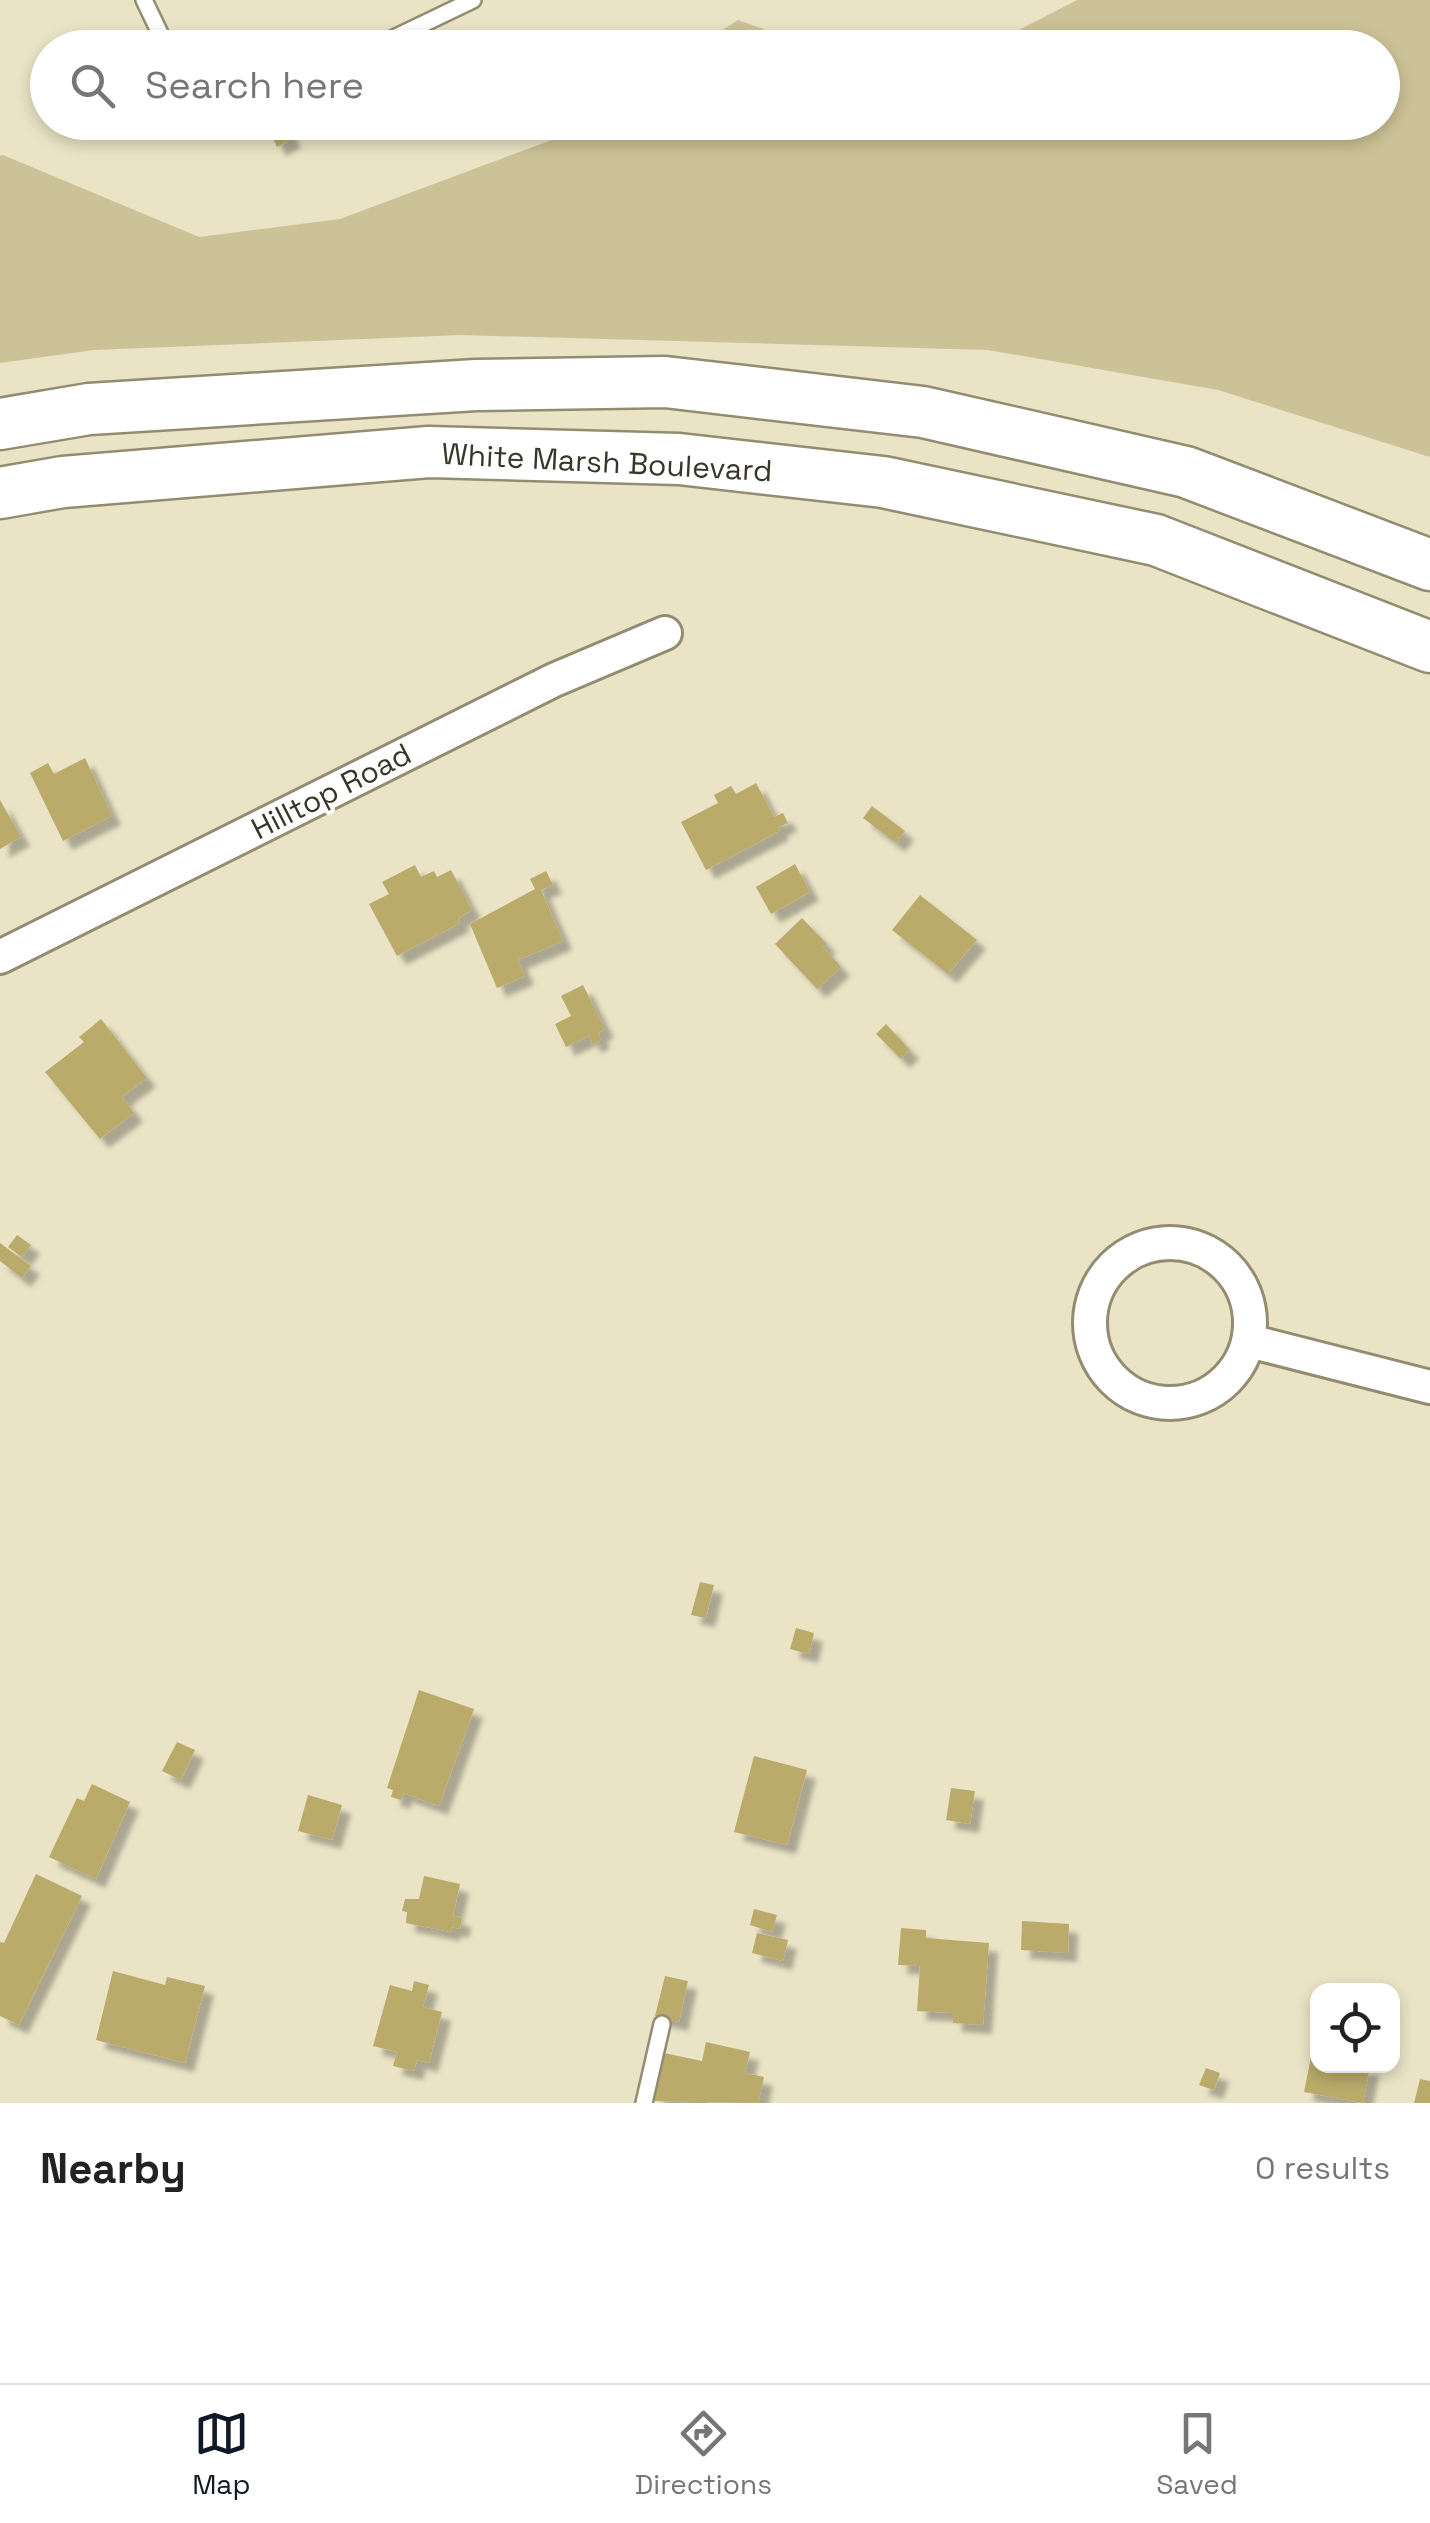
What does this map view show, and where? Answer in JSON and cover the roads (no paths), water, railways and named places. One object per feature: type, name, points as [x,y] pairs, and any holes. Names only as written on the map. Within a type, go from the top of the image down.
[{"type":"main road","points":[[0,424],[90,410],[360,392],[476,385],[665,382],[922,412],[1186,472],[1430,566]]},
{"type":"main road","name":"White Marsh Boulevard","points":[[0,493],[63,482],[428,452],[679,459],[883,482],[1156,540],[1430,647]]},
{"type":"street","name":"Hilltop Road","points":[[0,957],[554,680],[666,632]]},
{"type":"street","points":[[1178,1242],[1205,1250],[1227,1266],[1243,1288],[1251,1314],[1249,1341],[1239,1365],[1212,1392],[1176,1404],[1150,1401],[1126,1391],[1108,1374],[1095,1351],[1090,1326],[1093,1299],[1106,1274],[1126,1256],[1151,1244],[1178,1242]]},
{"type":"street","points":[[1249,1341],[1430,1387]]},
{"type":"lane","points":[[144,0],[158,30]]},
{"type":"lane","points":[[410,30],[473,0]]},
{"type":"lane","points":[[644,2103],[662,2024]]}]
